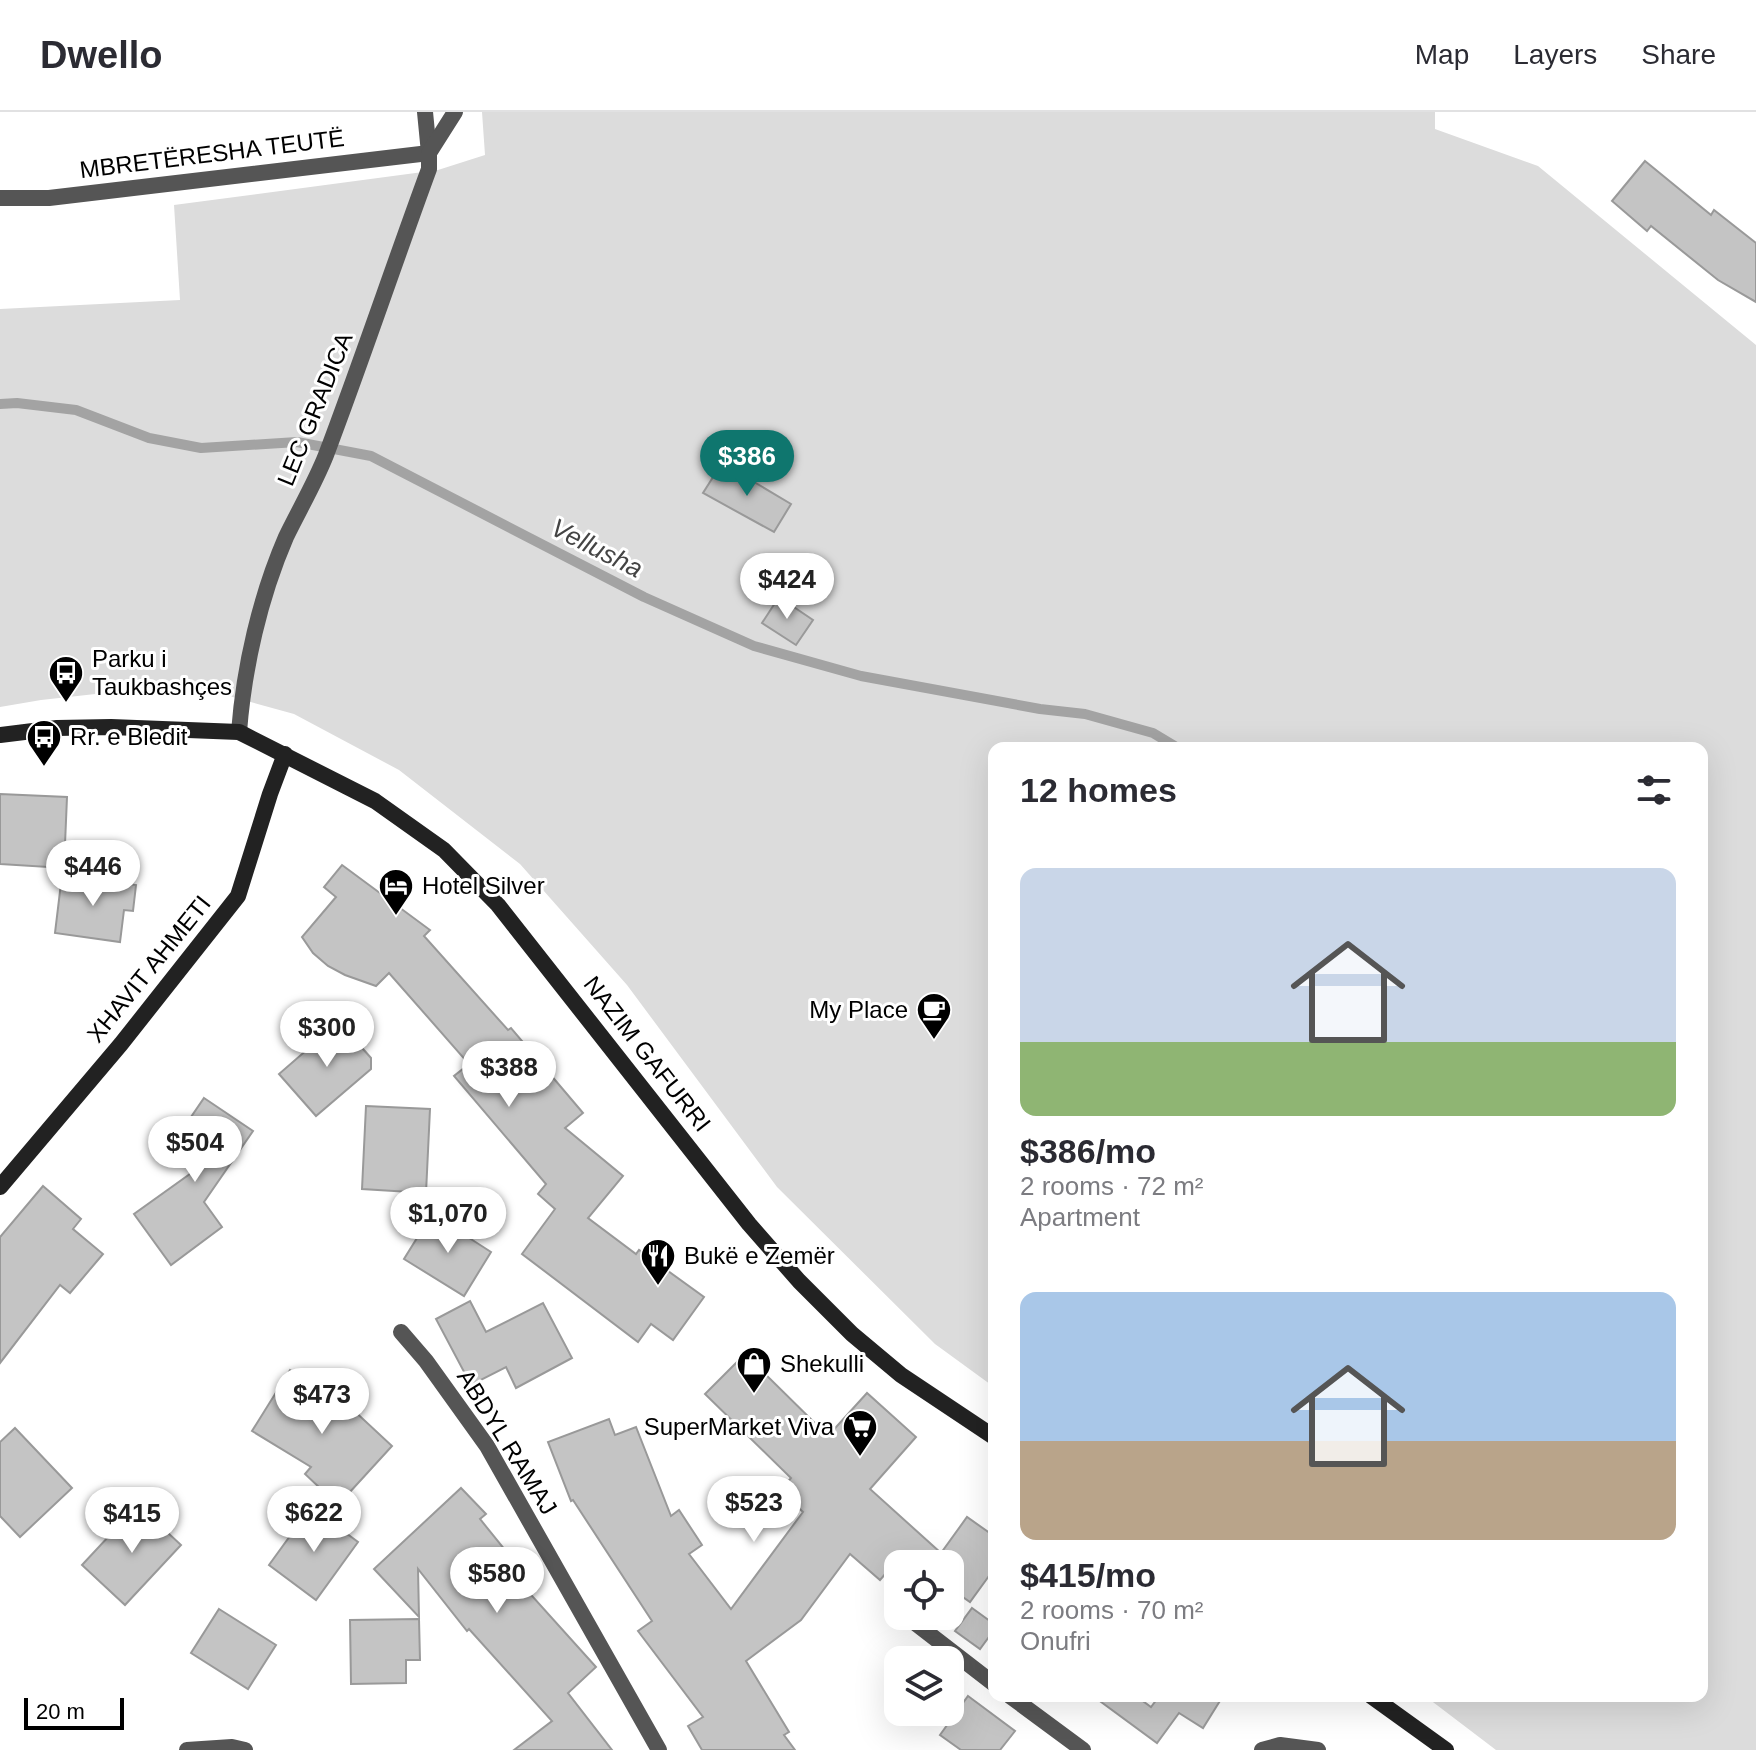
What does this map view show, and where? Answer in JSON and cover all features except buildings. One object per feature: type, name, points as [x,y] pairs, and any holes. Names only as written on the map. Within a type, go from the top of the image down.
[{"type":"street","points":[[425,112],[429,153]]},
{"type":"street","name":"LEC GRADICA","points":[[239,732],[241,705],[266,590],[286,538],[316,478],[365,355],[429,169],[429,153],[455,112]]},
{"type":"street","name":"MBRETËRESHA TEUTË","points":[[0,198],[49,198],[429,153]]},
{"type":"street","points":[[0,735],[57,728],[111,727],[239,732]]},
{"type":"street","name":"NAZIM GAFURRI","points":[[239,732],[375,801],[444,850],[471,875],[498,905],[749,1224],[799,1281],[852,1334],[901,1375],[988,1433]]},
{"type":"street","name":"XHAVIT AHMETI","points":[[0,1187],[121,1044],[238,896],[285,754]]},
{"type":"street","name":"ABDYL RAMAJ","points":[[401,1332],[426,1361],[487,1446],[659,1750]]},
{"type":"street","points":[[924,1630],[988,1679]]},
{"type":"street","points":[[1018,1702],[1083,1750]]},
{"type":"street","points":[[1379,1702],[1446,1750]]},
{"type":"street","points":[[1262,1750],[1280,1745],[1318,1750]]},
{"type":"street","points":[[187,1750],[232,1747],[245,1750]]},
{"type":"shaded area","points":[[482,112],[1435,112],[1435,129],[1538,166],[1756,345],[1756,1750],[1496,1750],[1433,1702],[1708,1702],[1708,742],[988,742],[988,1383],[935,1344],[777,1187],[627,985],[520,864],[399,770],[294,714],[186,684],[0,707],[0,309],[180,300],[174,205],[438,170],[485,155]]},
{"type":"waterway","name":"Vellusha","points":[[0,404],[76,410],[149,438],[201,448],[297,442],[371,456],[644,597],[754,646],[861,676],[1040,709],[1085,714],[1153,733],[1168,742]]},
{"type":"place","name":"Parku i Taukbashçes","points":[[66,704]]},
{"type":"place","name":"Rr. e Bledit","points":[[44,768]]},
{"type":"place","name":"Hotel Silver","points":[[396,917]]},
{"type":"place","name":"My Place","points":[[934,1041]]},
{"type":"place","name":"Bukë e Zemër","points":[[658,1287]]},
{"type":"place","name":"Shekulli","points":[[754,1395]]},
{"type":"place","name":"SuperMarket Viva","points":[[860,1458]]}]
